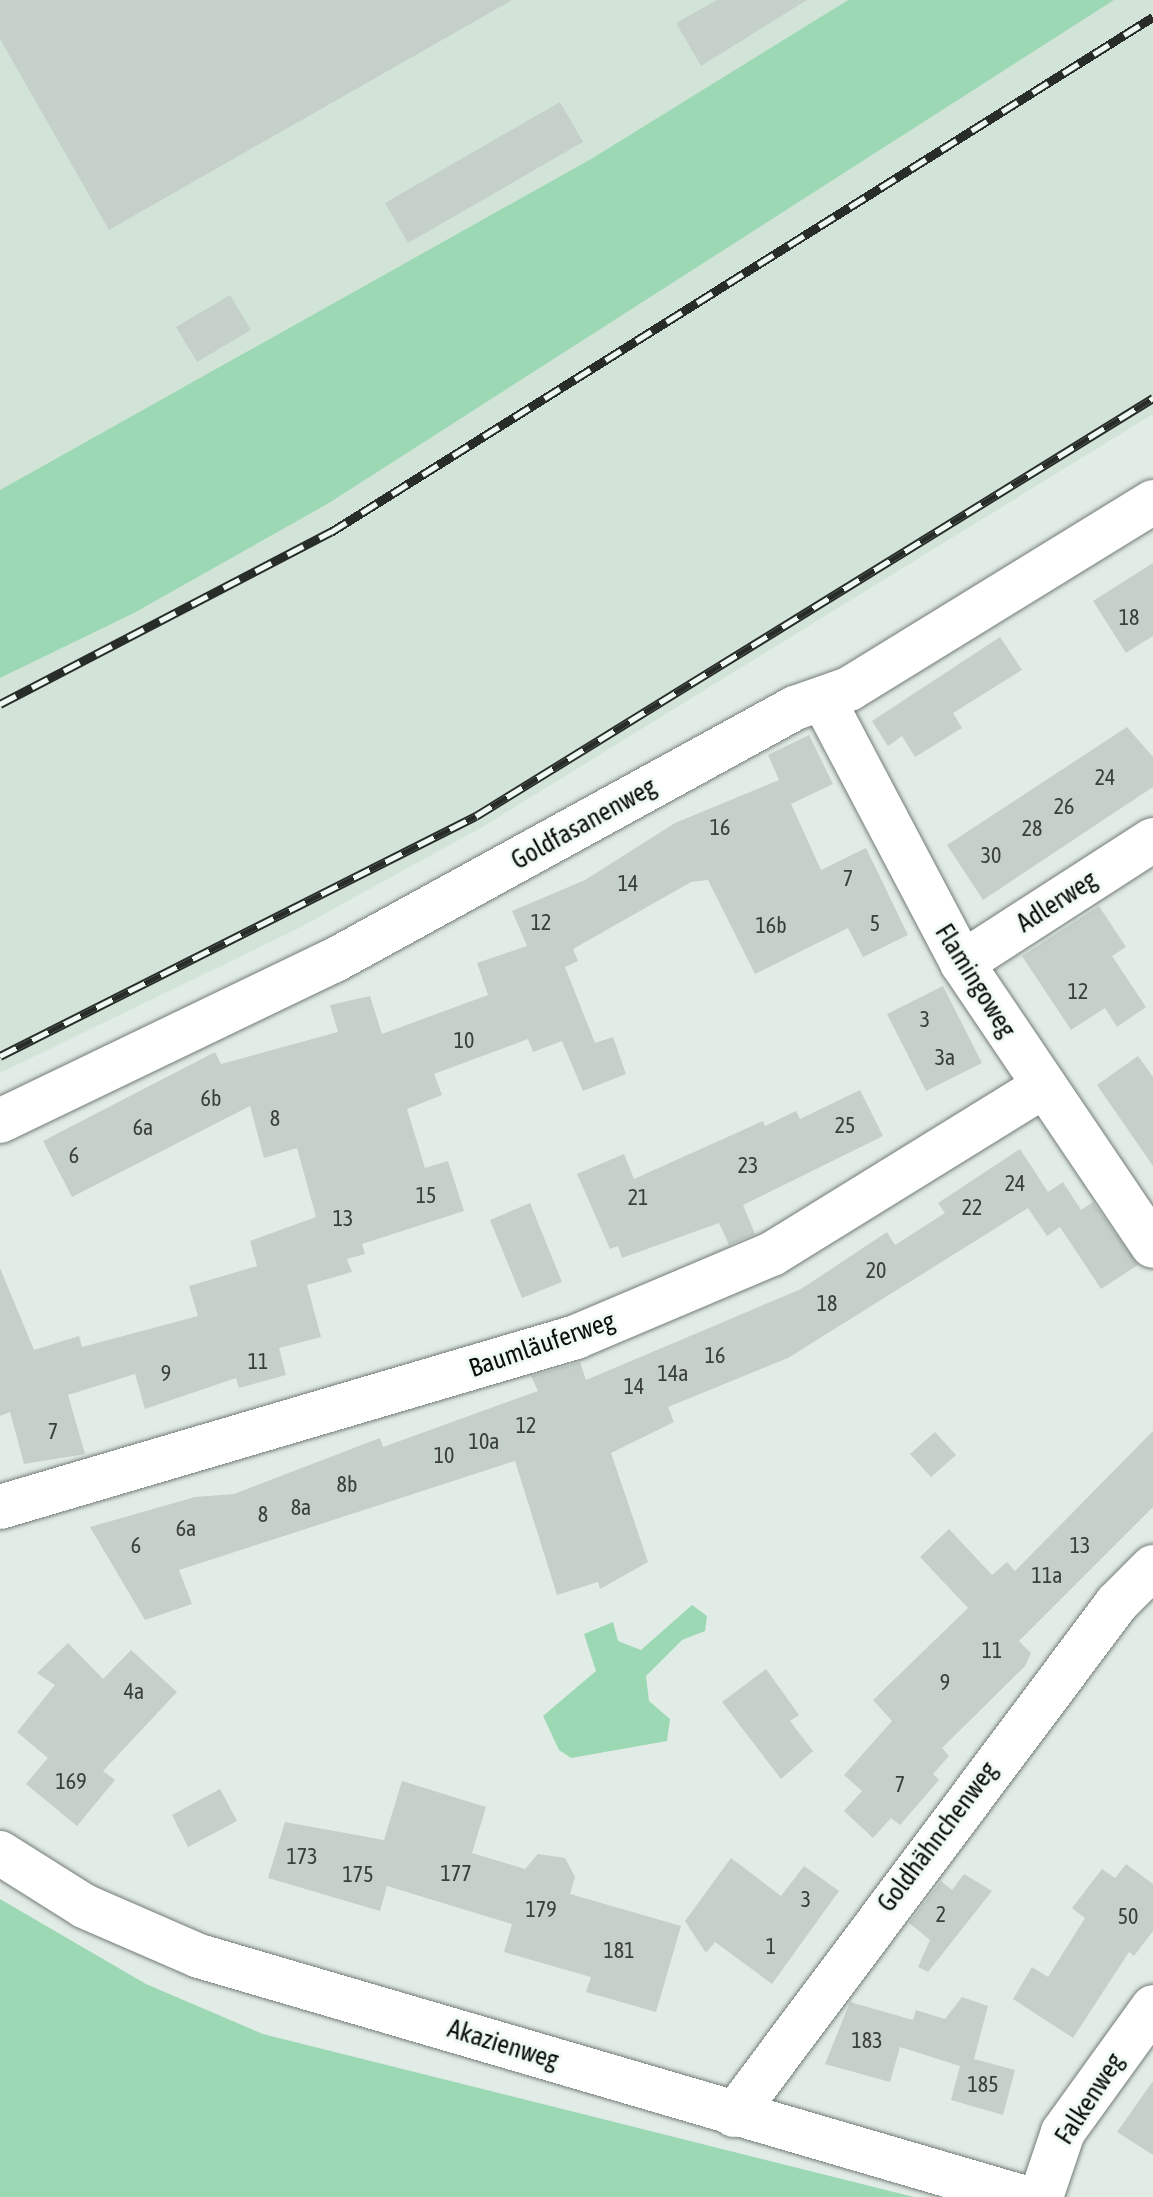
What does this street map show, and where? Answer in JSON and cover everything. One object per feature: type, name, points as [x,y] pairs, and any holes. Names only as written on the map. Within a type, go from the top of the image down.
[{"type":"street","name":"Goldfasanenweg","points":[[0,1121],[333,961],[795,708],[824,701],[1153,502]]},
{"type":"street","name":"Flamingoweg","points":[[824,701],[962,963],[1042,1087],[1153,1246]]},
{"type":"street","name":"Adlerweg","points":[[962,963],[1153,840]]},
{"type":"street","name":"Baumläuferweg","points":[[0,1507],[576,1337],[772,1254],[1042,1087]]},
{"type":"street","name":"Goldhähnchenweg","points":[[734,2115],[1117,1603],[1153,1567]]},
{"type":"street","name":"Akazienweg","points":[[0,1853],[84,1906],[199,1956],[1022,2197]]},
{"type":"street","name":"Falkenweg","points":[[1041,2197],[1063,2132],[1153,2007]]},
{"type":"shaded area","points":[[0,0],[848,0],[591,159],[0,490]]},
{"type":"shaded area","points":[[1114,0],[1153,0],[1153,414],[484,826],[297,929],[0,1073],[0,678],[134,613],[329,503]]},
{"type":"green space","points":[[848,0],[1114,0],[329,503],[134,613],[0,678],[0,490],[591,159]]},
{"type":"green space","points":[[692,1605],[707,1616],[705,1631],[682,1640],[646,1676],[649,1701],[670,1719],[667,1741],[571,1758],[559,1750],[543,1716],[596,1671],[584,1634],[613,1622],[618,1641],[641,1650]]},
{"type":"green space","points":[[0,1899],[146,1984],[263,2034],[914,2197],[0,2197]]},
{"type":"building","points":[[0,0],[512,0],[109,230],[0,39]]},
{"type":"building","points":[[717,0],[807,0],[701,66],[676,23]]},
{"type":"building","points":[[560,102],[583,142],[408,243],[385,203]]},
{"type":"building","points":[[230,295],[251,330],[197,362],[176,327]]},
{"type":"building","points":[[1153,563],[1153,636],[1126,653],[1093,601]]},
{"type":"building","points":[[1000,637],[1022,670],[953,713],[962,728],[915,757],[902,736],[888,746],[872,721]]},
{"type":"building","points":[[1127,727],[1153,757],[1153,787],[983,900],[947,845]]},
{"type":"building","points":[[809,735],[833,784],[791,804],[821,870],[866,848],[908,935],[863,957],[848,928],[755,974],[708,880],[691,882],[573,949],[578,961],[565,967],[595,1043],[613,1037],[626,1074],[583,1091],[562,1041],[533,1052],[528,1039],[434,1074],[442,1095],[407,1109],[425,1168],[448,1161],[464,1211],[362,1244],[365,1254],[347,1259],[352,1272],[307,1285],[321,1337],[279,1348],[286,1375],[239,1388],[236,1378],[145,1409],[135,1374],[68,1395],[85,1454],[24,1464],[10,1412],[0,1416],[0,1268],[34,1350],[79,1336],[82,1347],[198,1316],[189,1286],[257,1266],[250,1241],[316,1217],[297,1148],[264,1158],[250,1106],[72,1197],[43,1141],[215,1052],[221,1064],[338,1032],[330,1005],[370,996],[382,1034],[488,995],[477,963],[527,946],[512,911],[585,880],[675,823],[779,780],[768,755]]},
{"type":"building","points":[[1099,906],[1126,947],[1112,956],[1146,1007],[1117,1027],[1105,1008],[1071,1030],[1022,956]]},
{"type":"building","points":[[943,986],[982,1063],[926,1091],[887,1014]]},
{"type":"building","points":[[1138,1056],[1153,1077],[1153,1166],[1097,1085]]},
{"type":"building","points":[[860,1090],[883,1136],[743,1205],[755,1234],[729,1245],[719,1223],[622,1258],[618,1246],[610,1249],[577,1174],[624,1154],[634,1179],[763,1121],[765,1126],[796,1111],[800,1119]]},
{"type":"building","points":[[1020,1149],[1048,1192],[1063,1182],[1081,1210],[1093,1202],[1138,1265],[1101,1289],[1060,1227],[1047,1236],[1028,1208],[788,1358],[668,1407],[674,1422],[611,1453],[648,1562],[600,1589],[598,1582],[557,1595],[515,1461],[179,1570],[192,1604],[145,1620],[90,1527],[195,1497],[234,1494],[380,1438],[383,1447],[538,1391],[531,1376],[580,1362],[586,1380],[801,1289],[887,1232],[895,1245],[945,1213],[938,1203]]},
{"type":"building","points":[[530,1203],[562,1282],[522,1298],[490,1220]]},
{"type":"building","points":[[1153,1431],[1153,1507],[1019,1641],[1031,1653],[1025,1666],[942,1748],[949,1756],[933,1774],[939,1780],[900,1825],[891,1818],[873,1838],[844,1811],[862,1791],[844,1775],[892,1721],[873,1700],[968,1608],[920,1557],[949,1529],[992,1575],[1007,1562],[1015,1571]]},
{"type":"building","points":[[935,1432],[956,1455],[931,1477],[910,1454]]},
{"type":"building","points":[[68,1643],[103,1679],[131,1650],[177,1692],[103,1771],[115,1780],[77,1826],[26,1784],[48,1758],[17,1732],[55,1685],[37,1673]]},
{"type":"building","points":[[766,1669],[799,1715],[790,1721],[813,1751],[781,1779],[722,1702]]},
{"type":"building","points":[[402,1781],[486,1807],[472,1853],[525,1869],[538,1854],[565,1858],[575,1877],[570,1894],[681,1926],[656,2012],[586,1992],[591,1977],[504,1952],[512,1924],[387,1886],[380,1911],[268,1878],[285,1822],[384,1840]]},
{"type":"building","points":[[220,1789],[237,1821],[188,1847],[172,1815]]},
{"type":"building","points":[[731,1858],[781,1896],[804,1866],[839,1891],[772,1984],[715,1942],[706,1953],[685,1921]]},
{"type":"building","points":[[1126,1864],[1153,1884],[1153,1931],[1134,1956],[1129,1952],[1073,2038],[1013,1999],[1032,1967],[1048,1977],[1085,1918],[1072,1908],[1102,1869],[1115,1878]]},
{"type":"building","points":[[964,1874],[992,1891],[928,1972],[918,1967],[930,1940],[909,1923],[941,1881],[952,1890]]},
{"type":"building","points":[[962,1997],[988,2006],[974,2059],[1015,2070],[1003,2115],[951,2100],[960,2066],[900,2047],[890,2082],[825,2064],[850,2002],[913,2020],[916,2010],[945,2019]]},
{"type":"building","points":[[1153,2081],[1153,2155],[1117,2132]]},
{"type":"railway","points":[[0,704],[331,532],[1153,17]]},
{"type":"railway","points":[[0,1056],[476,816],[1153,398]]}]
